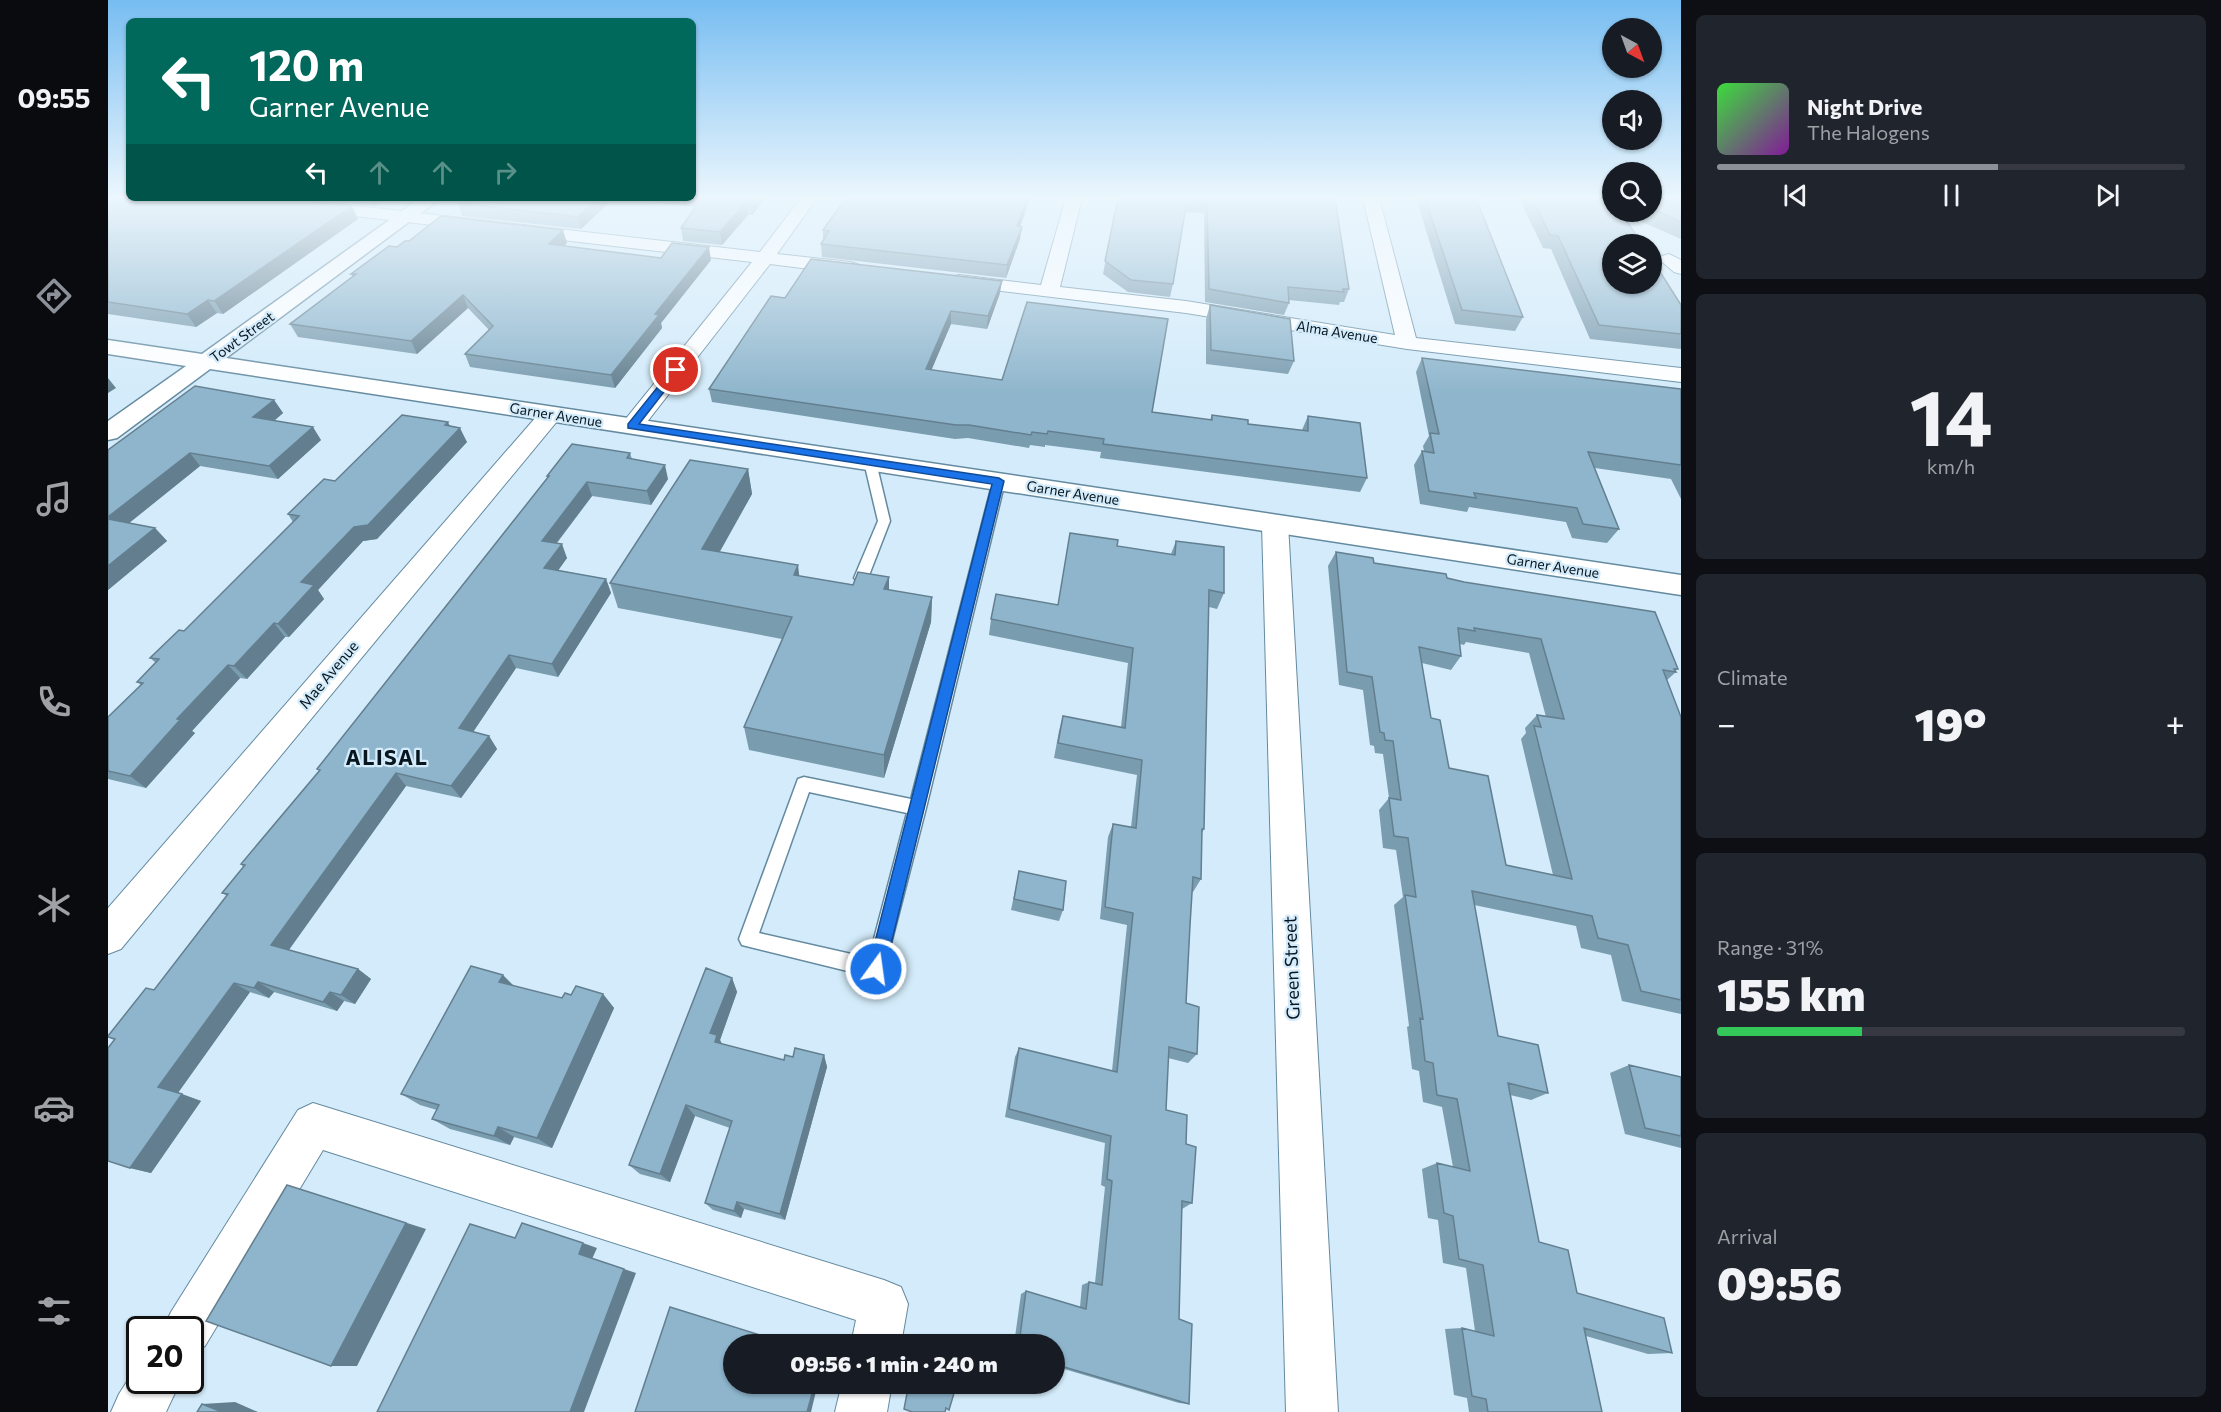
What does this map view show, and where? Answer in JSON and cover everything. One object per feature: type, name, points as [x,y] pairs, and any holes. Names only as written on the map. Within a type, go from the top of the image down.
[{"type":"street","name":"Towt Street","points":[[108,433],[342,264]]},
{"type":"street","points":[[632,426],[760,264]]},
{"type":"street","points":[[814,264],[872,271]]},
{"type":"street","points":[[1049,292],[1056,264]]},
{"type":"street","points":[[1387,264],[1407,343]]},
{"type":"street","name":"Alma Avenue","points":[[943,279],[1186,307],[1407,343],[1681,375]]},
{"type":"street","name":"Garner Avenue","points":[[108,347],[1681,585]]},
{"type":"street","name":"Mae Avenue","points":[[108,936],[550,414]]},
{"type":"street","name":"Green Street","points":[[1275,524],[1312,1412]]},
{"type":"street","points":[[196,1316],[313,1125],[884,1304],[878,1334]]},
{"type":"street","points":[[137,1412],[148,1394]]},
{"type":"street","points":[[861,1412],[865,1394]]},
{"type":"lane","points":[[861,578],[884,521],[870,462]]},
{"type":"lane","points":[[918,807],[804,784],[748,939],[876,969],[918,807],[999,481]]},
{"type":"building","points":[[108,264],[268,264],[214,301],[208,300],[187,314],[108,302]]},
{"type":"building","points":[[365,264],[695,264],[655,314],[659,315],[611,375],[465,354],[493,326],[463,295],[411,341],[290,324],[356,274],[351,274]]},
{"type":"building","points":[[808,264],[853,264],[1002,281],[988,316],[951,311],[926,369],[1002,380],[1027,302],[1168,319],[1152,412],[1212,420],[1212,415],[1248,420],[1248,424],[1308,431],[1308,416],[1360,423],[1367,478],[1103,444],[1104,439],[1048,431],[1047,434],[1032,432],[1031,435],[709,389],[771,296],[785,298]]},
{"type":"building","points":[[1109,264],[1176,264],[1173,284],[1131,280]]},
{"type":"building","points":[[1208,264],[1345,264],[1349,289],[1343,289],[1344,292],[1288,287],[1289,303],[1209,289]]},
{"type":"building","points":[[1447,264],[1502,264],[1523,317],[1462,310]]},
{"type":"building","points":[[1571,264],[1602,264],[1602,294],[1662,294],[1662,275],[1681,305],[1681,334],[1599,325]]},
{"type":"building","points":[[1210,305],[1290,319],[1294,361],[1211,350]]},
{"type":"building","points":[[1422,358],[1681,389],[1681,465],[1588,452],[1619,529],[1583,524],[1577,508],[1474,493],[1476,498],[1429,491],[1422,451],[1434,453],[1430,433],[1439,434]]},
{"type":"building","points":[[195,386],[274,400],[253,417],[313,427],[269,466],[190,453],[108,517],[108,450]]},
{"type":"building","points":[[402,415],[448,422],[445,425],[460,428],[368,525],[354,527],[301,582],[314,585],[234,666],[228,665],[177,719],[180,720],[130,776],[108,771],[108,717],[143,683],[137,682],[159,659],[150,658],[179,630],[184,631],[299,516],[288,514],[324,479],[335,481]]},
{"type":"building","points":[[572,444],[630,453],[627,458],[665,465],[647,491],[587,482],[542,541],[562,544],[544,568],[606,579],[552,664],[509,655],[459,728],[489,736],[451,786],[396,773],[271,945],[358,969],[341,995],[330,992],[323,1002],[258,982],[254,988],[234,983],[158,1087],[182,1094],[130,1168],[108,1161],[108,1048],[115,1039],[108,1036],[146,988],[154,990],[228,894],[222,893],[245,865],[241,864],[320,770],[317,769]]},
{"type":"building","points":[[690,460],[748,469],[702,549],[798,565],[794,575],[853,585],[858,572],[889,577],[884,589],[932,597],[884,755],[744,727],[792,617],[610,583]]},
{"type":"building","points":[[108,519],[155,528],[108,566]]},
{"type":"building","points":[[1070,533],[1118,540],[1117,546],[1175,555],[1176,541],[1224,547],[1224,593],[1209,590],[1204,829],[1202,829],[1201,879],[1193,877],[1190,925],[1186,1003],[1199,1007],[1197,1054],[1169,1047],[1166,1110],[1187,1115],[1186,1144],[1196,1147],[1192,1203],[1182,1201],[1179,1319],[1192,1324],[1189,1404],[1065,1367],[1065,1334],[1020,1334],[1026,1291],[1086,1309],[1089,1282],[1102,1285],[1112,1181],[1107,1179],[1111,1136],[1009,1109],[1019,1048],[1117,1072],[1133,913],[1105,907],[1113,824],[1136,828],[1142,760],[1058,743],[1063,716],[1125,728],[1133,648],[991,619],[996,594],[1058,605]]},
{"type":"building","points":[[1336,552],[1373,558],[1374,563],[1446,574],[1447,578],[1464,582],[1655,612],[1678,669],[1674,669],[1676,672],[1663,670],[1681,717],[1681,1000],[1641,991],[1628,945],[1598,938],[1592,916],[1472,891],[1498,1036],[1538,1045],[1548,1093],[1508,1083],[1539,1242],[1568,1250],[1577,1293],[1664,1318],[1672,1353],[1584,1328],[1602,1412],[1488,1412],[1486,1399],[1472,1396],[1462,1328],[1494,1336],[1483,1265],[1459,1259],[1453,1216],[1444,1213],[1437,1163],[1470,1171],[1457,1099],[1437,1095],[1433,1063],[1425,1061],[1420,1018],[1423,1019],[1405,895],[1416,897],[1408,838],[1394,836],[1389,798],[1401,800],[1393,741],[1385,740],[1384,733],[1380,732],[1372,677],[1347,672]],"holes":[[[1458,628],[1475,631],[1474,628],[1541,639],[1564,719],[1537,715],[1541,727],[1534,726],[1572,879],[1506,865],[1488,776],[1449,768],[1440,720],[1431,718],[1419,647],[1461,656]]]},
{"type":"building","points":[[1019,871],[1066,881],[1063,910],[1014,899]]},
{"type":"building","points":[[471,966],[503,975],[499,982],[562,998],[565,993],[571,995],[576,986],[603,994],[537,1138],[498,1127],[494,1136],[432,1119],[439,1105],[401,1094]]},
{"type":"building","points":[[706,968],[732,978],[710,1033],[717,1035],[715,1042],[784,1060],[785,1055],[793,1057],[795,1048],[824,1055],[780,1214],[737,1202],[734,1211],[705,1203],[732,1121],[686,1105],[660,1174],[629,1165]]},
{"type":"building","points":[[1629,1065],[1681,1077],[1681,1136],[1645,1128]]},
{"type":"building","points":[[287,1185],[406,1223],[331,1366],[206,1321]]},
{"type":"building","points":[[522,1223],[583,1243],[579,1254],[624,1269],[570,1412],[377,1412],[470,1224],[515,1238]]},
{"type":"building","points":[[670,1307],[757,1334],[723,1334],[723,1394],[812,1394],[807,1412],[635,1412]]},
{"type":"building","points":[[907,1394],[954,1394],[949,1410],[946,1408],[945,1412],[912,1412],[904,1409]]},
{"type":"building","points":[[202,1404],[222,1412],[197,1412]]},
{"type":"district","name":"ALISAL","points":[[387,758]]},
{"type":"route","points":[[676,370],[632,426],[999,481],[876,969]]}]
